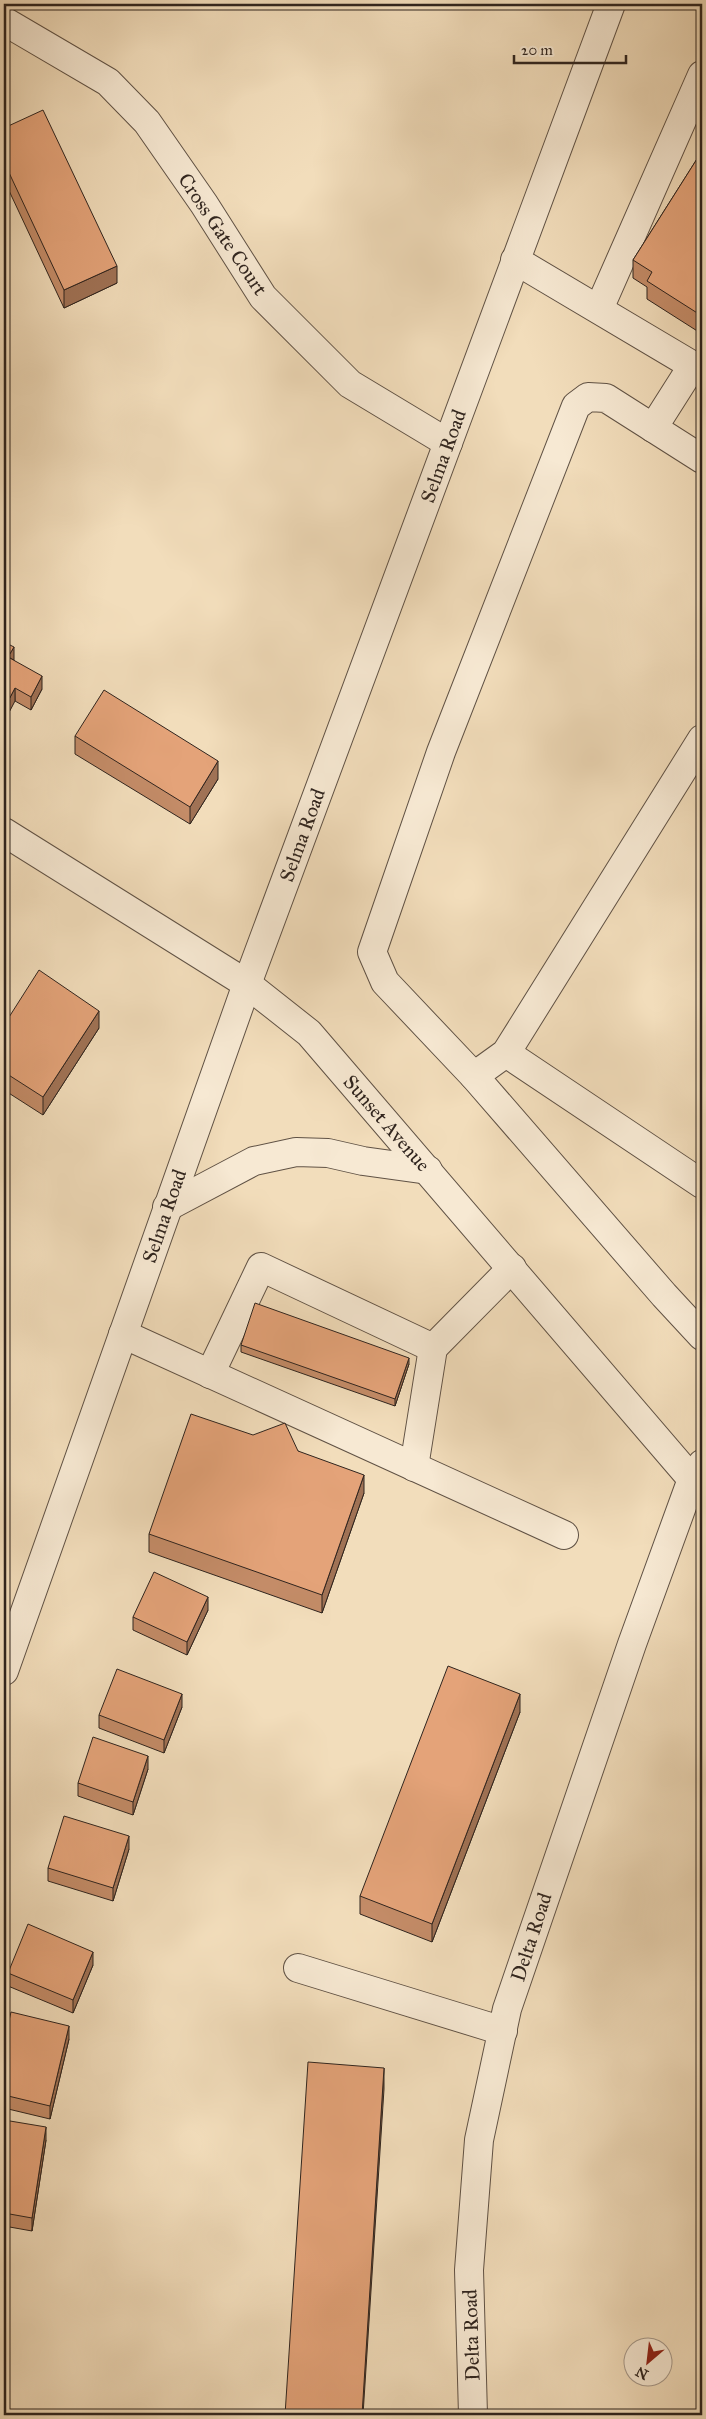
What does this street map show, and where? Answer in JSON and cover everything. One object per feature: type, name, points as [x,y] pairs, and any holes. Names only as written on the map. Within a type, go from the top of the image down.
[{"type":"street","name":"Selma Road","points":[[4,1671],[247,984],[611,4]]},
{"type":"street","name":"Cross Gate Court","points":[[4,21],[108,82],[147,122],[204,204],[263,298],[350,384],[448,443]]},
{"type":"street","points":[[599,309],[702,75]]},
{"type":"street","points":[[515,260],[697,368],[653,428]]},
{"type":"street","points":[[702,459],[606,398],[588,397],[576,406],[442,752],[372,952],[385,982],[474,1076],[664,1295],[702,1336]]},
{"type":"street","points":[[474,1076],[506,1053],[702,739]]},
{"type":"street","name":"Sunset Avenue","points":[[4,832],[247,984],[309,1033],[512,1268],[699,1478]]},
{"type":"street","points":[[506,1053],[702,1184]]},
{"type":"street","points":[[168,1207],[254,1160],[296,1152],[328,1152],[363,1161],[428,1170]]},
{"type":"street","points":[[210,1374],[261,1267],[433,1348]]},
{"type":"street","points":[[414,1466],[433,1348],[512,1268]]},
{"type":"street","points":[[123,1334],[564,1535]]},
{"type":"street","name":"Delta Road","points":[[473,2415],[469,2270],[479,2140],[507,2009],[552,1872],[699,1478]]},
{"type":"street","points":[[298,1968],[503,2031]]},
{"type":"building","points":[[43,110],[117,266],[64,290],[4,162],[4,128]]},
{"type":"building","points":[[702,151],[702,316],[647,281],[652,272],[633,260]]},
{"type":"building","points":[[4,642],[14,647],[8,657],[42,676],[31,697],[15,688],[4,709]]},
{"type":"building","points":[[104,690],[218,761],[190,807],[75,736]]},
{"type":"building","points":[[39,970],[99,1011],[43,1097],[4,1072],[4,1025]]},
{"type":"building","points":[[255,1303],[409,1358],[395,1399],[241,1345]]},
{"type":"building","points":[[191,1414],[253,1435],[285,1423],[298,1451],[364,1475],[322,1595],[149,1534]]},
{"type":"building","points":[[154,1572],[208,1597],[187,1642],[133,1617]]},
{"type":"building","points":[[448,1666],[520,1694],[432,1924],[360,1896]]},
{"type":"building","points":[[117,1669],[182,1694],[164,1740],[99,1715]]},
{"type":"building","points":[[93,1737],[148,1756],[133,1802],[78,1783]]},
{"type":"building","points":[[64,1816],[129,1836],[113,1888],[48,1868]]},
{"type":"building","points":[[28,1924],[93,1952],[73,2000],[8,1973]]},
{"type":"building","points":[[11,2012],[69,2026],[50,2106],[4,2095],[4,2042]]},
{"type":"building","points":[[308,2062],[384,2068],[362,2415],[285,2415]]},
{"type":"building","points":[[4,2120],[46,2127],[32,2218],[4,2213]]}]
